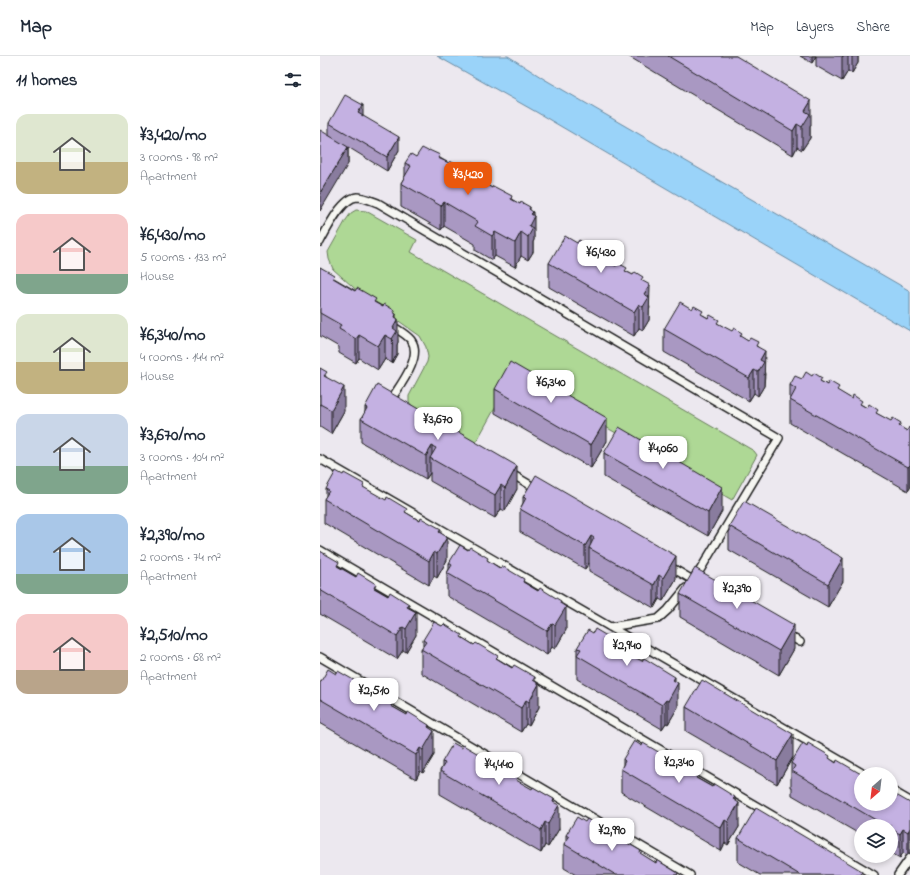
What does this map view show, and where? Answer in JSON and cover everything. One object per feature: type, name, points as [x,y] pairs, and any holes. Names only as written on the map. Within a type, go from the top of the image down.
[{"type":"lane","points":[[320,242],[342,206],[351,198],[359,197],[378,203],[779,438],[699,572],[668,610],[658,619],[610,627]]},
{"type":"lane","points":[[384,320],[407,336],[415,349],[415,357],[410,368],[392,398],[401,408]]},
{"type":"lane","points":[[320,459],[854,768]]},
{"type":"lane","points":[[507,471],[541,492]]},
{"type":"lane","points":[[320,550],[874,875]]},
{"type":"lane","points":[[665,564],[706,588]]},
{"type":"lane","points":[[780,631],[800,642]]},
{"type":"lane","points":[[320,658],[690,875]]},
{"type":"lane","points":[[898,794],[910,801]]},
{"type":"lane","points":[[898,875],[910,858]]},
{"type":"green space","points":[[356,210],[366,211],[417,240],[411,252],[754,451],[757,455],[732,500],[514,374],[475,444],[417,411],[409,402],[409,396],[427,362],[428,357],[426,347],[420,336],[362,295],[333,269],[329,259],[328,252],[346,220],[351,213]]},
{"type":"water","points":[[437,56],[508,56],[544,79],[910,291],[910,331],[538,113]]},
{"type":"building","points":[[668,56],[736,56],[811,101],[805,111],[810,114],[802,127],[797,124],[793,131]]},
{"type":"building","points":[[345,95],[363,105],[358,113],[399,137],[387,157],[329,123]]},
{"type":"building","points":[[320,130],[348,147],[320,193]]},
{"type":"building","points":[[422,148],[440,155],[438,158],[449,163],[450,161],[470,173],[469,175],[492,188],[493,186],[512,196],[511,199],[520,204],[521,202],[530,207],[529,209],[533,212],[531,214],[534,216],[529,226],[533,228],[528,237],[521,232],[515,243],[495,232],[492,236],[475,226],[478,222],[444,202],[441,206],[401,183],[411,166],[405,163],[411,154],[416,157]]},
{"type":"building","points":[[565,236],[577,243],[579,240],[588,245],[586,248],[593,252],[595,249],[604,254],[602,258],[616,266],[618,263],[627,268],[625,271],[633,275],[635,272],[643,277],[641,280],[650,285],[644,294],[649,297],[643,307],[639,304],[634,312],[549,263]]},
{"type":"building","points":[[320,267],[334,275],[333,278],[355,291],[357,288],[376,299],[374,302],[383,307],[384,304],[394,310],[393,312],[396,314],[395,317],[398,319],[393,328],[397,331],[392,339],[385,335],[378,346],[359,335],[356,339],[339,329],[341,325],[320,313]]},
{"type":"building","points":[[680,302],[692,309],[694,306],[703,311],[701,314],[708,318],[710,315],[719,320],[717,323],[732,331],[734,328],[742,333],[740,336],[748,341],[750,338],[758,342],[756,346],[765,351],[760,360],[764,362],[758,372],[754,370],[749,378],[664,329]]},
{"type":"building","points":[[510,362],[607,418],[591,445],[495,389]]},
{"type":"building","points":[[320,368],[327,372],[324,376],[344,387],[331,410],[320,404]]},
{"type":"building","points":[[806,372],[812,376],[814,373],[822,378],[820,381],[827,385],[829,381],[839,387],[837,390],[852,399],[853,395],[862,401],[860,404],[867,408],[869,404],[878,410],[876,413],[891,421],[893,418],[901,423],[899,426],[907,431],[909,427],[910,465],[908,467],[790,400],[796,389],[790,385],[795,376],[802,379]]},
{"type":"building","points":[[377,385],[517,466],[505,488],[501,485],[495,495],[430,458],[436,448],[432,446],[426,456],[361,419],[367,408],[365,407]]},
{"type":"building","points":[[619,427],[722,487],[708,513],[604,453]]},
{"type":"building","points":[[336,471],[343,475],[344,473],[364,484],[363,487],[386,500],[387,497],[407,509],[405,512],[420,521],[421,518],[441,529],[439,532],[447,537],[437,554],[434,552],[429,561],[324,499],[329,491],[326,489]]},
{"type":"building","points":[[536,475],[676,556],[663,578],[659,575],[654,585],[589,548],[594,538],[591,536],[585,546],[520,509],[526,498],[523,497]]},
{"type":"building","points":[[744,501],[843,558],[828,584],[729,526]]},
{"type":"building","points":[[460,545],[468,550],[470,547],[488,558],[487,560],[501,569],[502,566],[524,579],[523,582],[538,591],[540,588],[561,601],[560,603],[566,607],[555,625],[552,624],[547,631],[447,573],[452,565],[449,563]]},
{"type":"building","points":[[320,551],[339,562],[337,566],[356,577],[358,573],[376,584],[374,588],[388,596],[390,592],[409,604],[407,607],[416,612],[406,629],[403,627],[397,636],[320,590]]},
{"type":"building","points":[[695,568],[794,625],[779,651],[680,594]]},
{"type":"building","points":[[434,622],[442,626],[444,624],[462,635],[461,637],[474,645],[476,643],[498,656],[496,658],[512,668],[514,665],[535,677],[533,680],[539,684],[529,702],[526,700],[521,708],[421,649],[426,642],[423,640]]},
{"type":"building","points":[[595,629],[629,649],[627,653],[642,661],[644,658],[675,677],[673,680],[678,683],[668,701],[666,700],[662,705],[577,655],[581,649],[577,648],[588,630],[593,633]]},
{"type":"building","points":[[328,669],[336,674],[338,671],[357,682],[355,685],[369,693],[370,690],[392,703],[391,706],[407,715],[408,712],[429,725],[428,727],[434,731],[423,750],[420,748],[416,755],[320,699],[320,683]]},
{"type":"building","points":[[702,680],[793,734],[777,761],[686,707]]},
{"type":"building","points":[[634,741],[642,746],[643,743],[662,754],[660,757],[674,765],[676,762],[698,775],[696,778],[712,787],[714,784],[735,797],[733,799],[739,803],[728,822],[725,820],[721,828],[621,769],[625,761],[623,759]]},
{"type":"building","points":[[453,743],[462,748],[463,745],[482,756],[480,759],[494,767],[495,764],[517,777],[516,780],[532,789],[533,787],[554,799],[553,802],[559,805],[548,824],[545,822],[541,830],[440,771],[445,763],[442,762]]},
{"type":"building","points":[[803,743],[807,746],[808,743],[830,756],[829,758],[836,763],[837,760],[854,770],[854,807],[792,771],[795,766],[791,763]]},
{"type":"building","points":[[898,796],[910,803],[910,828],[908,832],[903,829],[900,834],[898,833],[898,819],[874,819],[860,811],[898,811]]},
{"type":"building","points":[[756,808],[862,871],[860,875],[800,875],[738,838]]},
{"type":"building","points":[[577,817],[585,822],[587,819],[605,830],[604,832],[618,841],[619,838],[641,851],[640,853],[656,863],[657,860],[678,873],[677,875],[616,875],[564,844],[569,837],[566,835]]}]
